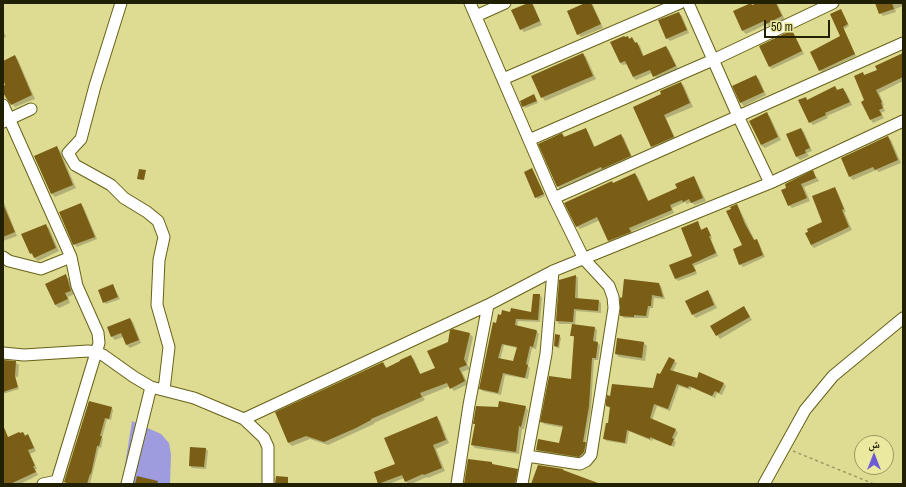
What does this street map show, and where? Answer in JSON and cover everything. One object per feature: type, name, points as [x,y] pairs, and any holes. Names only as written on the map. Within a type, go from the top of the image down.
[{"type":"street","points":[[121,3],[95,86],[81,139],[68,153],[75,165],[111,185],[124,198],[147,212],[158,221],[164,238],[159,260],[157,305],[169,347],[164,390]]},
{"type":"street","points":[[470,3],[554,198],[584,259],[609,286],[613,297],[614,308],[590,455],[586,461],[580,464],[528,456]]},
{"type":"street","points":[[476,16],[505,3]]},
{"type":"street","points":[[503,79],[680,3]]},
{"type":"street","points":[[688,3],[738,116],[770,183]]},
{"type":"street","points":[[530,140],[713,60],[833,3]]},
{"type":"street","points":[[554,198],[903,43]]},
{"type":"street","points":[[3,105],[6,120],[71,257],[77,286],[98,333],[99,343],[57,482],[43,484]]},
{"type":"street","points":[[6,120],[31,109]]},
{"type":"street","points":[[244,419],[488,305],[553,271],[770,183],[903,121]]},
{"type":"street","points":[[3,257],[10,261],[41,269],[71,257]]},
{"type":"street","points":[[522,484],[546,354],[553,271]]},
{"type":"street","points":[[457,484],[469,405],[488,305]]},
{"type":"street","points":[[764,484],[805,410],[833,376],[903,318]]},
{"type":"street","points":[[3,353],[24,354],[88,351],[96,352],[103,355],[151,387],[194,398],[244,419],[264,438],[268,447],[268,484]]},
{"type":"street","points":[[127,484],[151,387]]},
{"type":"path","points":[[784,448],[874,484]]},
{"type":"shaded area","points":[[132,421],[161,434],[169,443],[171,454],[170,484],[122,484]]},
{"type":"building","points":[[528,3],[532,3],[540,21],[520,30],[511,10]]},
{"type":"building","points":[[585,3],[591,3],[601,24],[577,35],[567,11]]},
{"type":"building","points":[[751,3],[752,5],[757,3],[776,3],[782,16],[766,24],[764,21],[742,31],[733,11]]},
{"type":"building","points":[[875,3],[892,3],[894,9],[879,14]]},
{"type":"building","points":[[841,9],[848,24],[843,27],[855,54],[819,71],[810,52],[840,36],[830,14]]},
{"type":"building","points":[[679,12],[687,30],[666,39],[658,20]]},
{"type":"building","points":[[792,30],[802,51],[769,67],[759,46]]},
{"type":"building","points":[[624,36],[628,36],[629,39],[632,37],[635,43],[637,42],[643,56],[666,46],[676,66],[653,77],[650,70],[633,77],[625,61],[620,63],[610,42]]},
{"type":"building","points":[[583,53],[593,76],[541,98],[531,76]]},
{"type":"building","points":[[903,53],[903,77],[876,90],[882,102],[883,108],[879,110],[882,115],[870,120],[861,102],[864,100],[854,76],[863,72],[864,75],[877,70],[875,66]]},
{"type":"building","points":[[15,55],[32,95],[11,105],[3,93],[3,86],[5,85],[3,79],[3,61]]},
{"type":"building","points":[[756,75],[764,92],[740,103],[732,86]]},
{"type":"building","points":[[681,82],[690,103],[664,115],[674,137],[651,147],[633,107],[661,94],[660,91]]},
{"type":"building","points":[[835,86],[837,90],[843,88],[850,102],[825,113],[826,115],[809,123],[798,100],[806,97],[807,100]]},
{"type":"building","points":[[534,94],[537,101],[522,107],[520,101]]},
{"type":"building","points":[[767,112],[778,137],[761,145],[749,121]]},
{"type":"building","points":[[586,128],[594,147],[621,134],[631,156],[602,169],[601,167],[557,187],[538,144],[562,133],[564,137]]},
{"type":"building","points":[[801,128],[810,148],[805,150],[806,153],[796,157],[786,134]]},
{"type":"building","points":[[888,136],[898,160],[875,170],[873,167],[849,177],[841,158]]},
{"type":"building","points":[[57,146],[73,185],[51,194],[34,156]]},
{"type":"building","points":[[532,168],[544,194],[535,198],[524,172]]},
{"type":"building","points":[[139,169],[146,170],[144,180],[137,179]]},
{"type":"building","points":[[813,170],[816,178],[801,184],[807,198],[788,206],[781,190],[786,188],[785,184]]},
{"type":"building","points":[[635,173],[648,201],[677,188],[675,184],[694,176],[703,198],[691,203],[689,199],[683,202],[682,200],[670,205],[672,210],[629,228],[631,232],[608,241],[597,217],[576,227],[564,203],[612,181],[613,183]]},
{"type":"building","points":[[835,187],[844,209],[842,210],[849,227],[811,245],[805,233],[808,232],[807,229],[822,222],[812,196]]},
{"type":"building","points":[[81,203],[95,237],[73,245],[59,212]]},
{"type":"building","points":[[3,204],[15,232],[3,237]]},
{"type":"building","points":[[737,204],[745,224],[754,240],[757,239],[763,255],[739,265],[733,249],[742,245],[726,211],[731,209],[730,207]]},
{"type":"building","points":[[698,221],[701,230],[707,227],[716,253],[692,264],[696,271],[675,279],[669,265],[692,256],[681,228]]},
{"type":"building","points":[[46,224],[56,248],[34,258],[32,253],[30,254],[21,234]]},
{"type":"building","points":[[66,274],[71,291],[65,293],[68,299],[55,305],[45,284]]},
{"type":"building","points":[[576,275],[575,298],[599,300],[598,311],[574,309],[573,322],[556,321],[559,280]]},
{"type":"building","points":[[624,279],[659,283],[663,297],[652,295],[651,306],[648,306],[646,316],[620,316],[620,297],[622,298]]},
{"type":"building","points":[[113,284],[118,297],[103,303],[98,290]]},
{"type":"building","points":[[708,290],[714,305],[692,315],[685,301]]},
{"type":"building","points":[[533,294],[540,294],[538,320],[516,319],[515,325],[537,331],[533,347],[530,346],[525,378],[503,373],[498,393],[479,389],[493,322],[496,323],[498,314],[501,315],[502,310],[510,312],[511,308],[531,312]],"holes":[[[502,344],[517,347],[513,361],[498,358]]]},
{"type":"building","points":[[744,306],[750,317],[716,336],[710,326]]},
{"type":"building","points":[[130,318],[139,340],[126,345],[121,333],[111,337],[107,327]]},
{"type":"building","points":[[572,324],[595,327],[593,341],[598,342],[596,358],[592,358],[589,406],[583,442],[586,442],[584,452],[579,457],[536,450],[538,439],[559,443],[563,426],[540,422],[549,376],[571,379],[574,336],[570,336]]},
{"type":"building","points":[[453,329],[470,333],[464,359],[467,365],[459,368],[465,381],[450,389],[447,383],[420,393],[422,397],[371,419],[356,428],[324,442],[306,436],[288,443],[275,412],[383,362],[386,368],[411,355],[420,374],[435,368],[427,351],[448,342],[450,330]]},
{"type":"building","points":[[555,334],[560,335],[558,347],[554,346]]},
{"type":"building","points":[[617,338],[644,342],[642,358],[615,354]]},
{"type":"building","points":[[669,357],[675,360],[670,370],[697,378],[699,372],[724,383],[719,393],[715,391],[712,396],[689,386],[688,388],[677,384],[668,409],[654,404],[650,418],[676,429],[672,438],[674,439],[671,446],[650,437],[650,439],[627,430],[625,443],[603,439],[606,423],[608,423],[610,407],[606,406],[606,401],[607,395],[610,396],[612,384],[653,388],[657,373],[660,374]]},
{"type":"building","points":[[3,360],[16,361],[15,376],[18,387],[3,392]]},
{"type":"building","points":[[89,401],[112,407],[109,419],[105,418],[100,436],[102,436],[99,446],[97,446],[91,474],[87,484],[70,484],[64,482]]},
{"type":"building","points":[[499,401],[526,406],[521,427],[519,426],[516,452],[471,445],[475,424],[473,424],[476,406],[498,407]]},
{"type":"building","points":[[437,416],[446,440],[433,445],[442,468],[405,482],[402,475],[378,484],[374,472],[395,464],[384,438]]},
{"type":"building","points":[[3,425],[8,437],[19,432],[23,432],[25,436],[28,434],[34,448],[28,450],[36,472],[10,484],[3,484]]},
{"type":"building","points":[[190,447],[206,448],[204,467],[189,466]]},
{"type":"building","points":[[468,459],[492,462],[492,464],[518,469],[515,484],[464,484]]},
{"type":"building","points":[[538,465],[563,469],[598,484],[531,484]]},
{"type":"building","points":[[137,476],[158,481],[157,484],[135,484]]},
{"type":"building","points":[[276,476],[288,477],[288,484],[275,484]]}]
